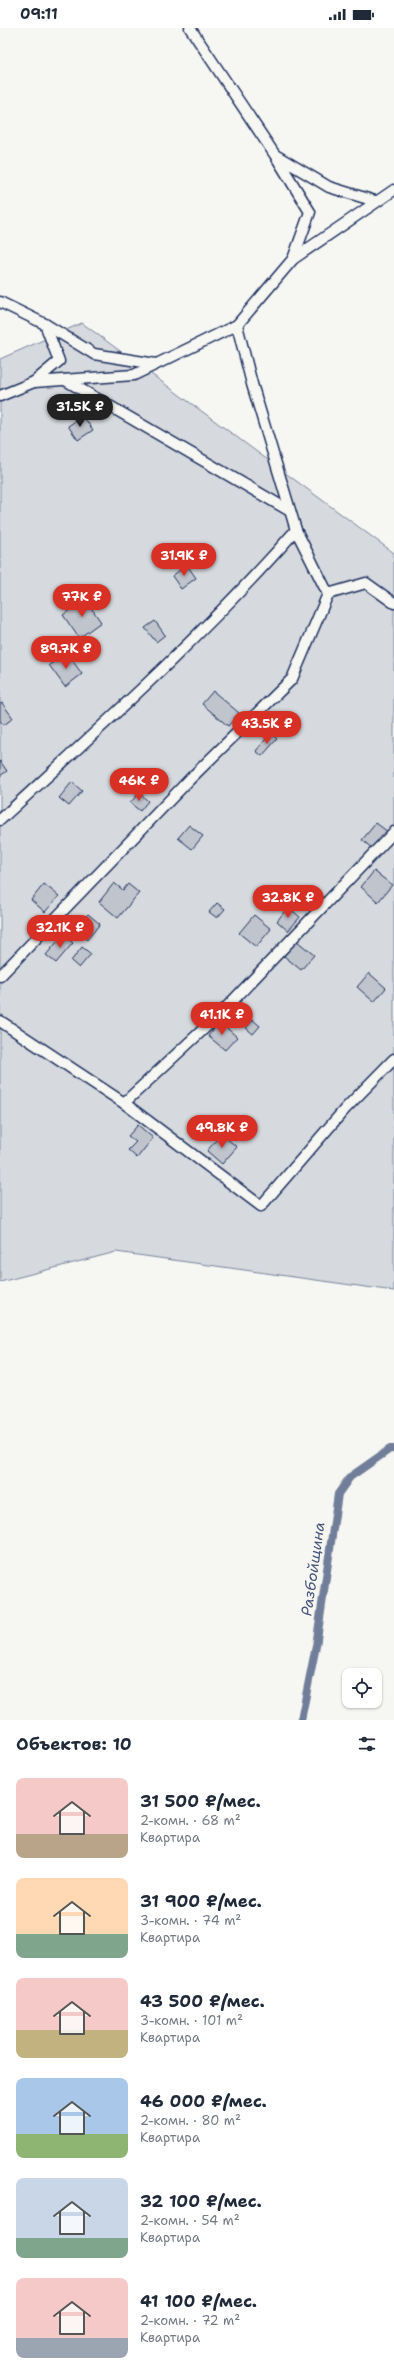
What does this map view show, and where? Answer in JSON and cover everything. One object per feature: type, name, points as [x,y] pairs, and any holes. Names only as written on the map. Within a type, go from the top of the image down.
[{"type":"lane","points":[[190,28],[275,155],[310,212],[293,259]]},
{"type":"lane","points":[[275,155],[329,187],[375,201]]},
{"type":"lane","points":[[34,382],[134,375],[236,325],[293,259],[375,201],[394,190]]},
{"type":"lane","points":[[0,302],[45,324],[94,354],[156,364]]},
{"type":"lane","points":[[0,396],[34,382],[59,361],[45,324]]},
{"type":"lane","points":[[0,976],[190,779],[292,679],[328,594],[296,530],[252,384],[236,325]]},
{"type":"lane","points":[[65,380],[290,511]]},
{"type":"lane","points":[[0,820],[178,655],[263,568],[296,530]]},
{"type":"lane","points":[[328,594],[366,583],[394,603]]},
{"type":"lane","points":[[124,1103],[222,1012],[394,832]]},
{"type":"lane","points":[[0,1021],[124,1103],[261,1206],[345,1109],[394,1058]]},
{"type":"shaded area","points":[[82,323],[394,553],[394,1291],[116,1252],[0,1282],[0,359]]},
{"type":"building","points":[[83,416],[93,430],[78,440],[68,426]]},
{"type":"building","points":[[187,565],[196,578],[181,589],[172,576]]},
{"type":"building","points":[[85,599],[101,622],[79,638],[63,615]]},
{"type":"building","points":[[155,621],[165,635],[156,642],[145,628]]},
{"type":"building","points":[[67,653],[82,674],[65,687],[49,665]]},
{"type":"building","points":[[213,691],[239,713],[228,726],[202,704]]},
{"type":"building","points":[[2,703],[13,718],[4,725],[0,721],[0,704]]},
{"type":"building","points":[[271,733],[277,739],[262,756],[256,751]]},
{"type":"building","points":[[0,761],[7,771],[0,776]]},
{"type":"building","points":[[72,782],[82,791],[69,806],[59,798]]},
{"type":"building","points":[[139,793],[148,801],[140,811],[130,803]]},
{"type":"building","points":[[376,823],[388,832],[373,849],[362,840]]},
{"type":"building","points":[[189,825],[203,836],[192,849],[178,838]]},
{"type":"building","points":[[374,871],[392,885],[378,902],[361,887]]},
{"type":"building","points":[[114,883],[123,890],[128,884],[139,893],[118,918],[99,902]]},
{"type":"building","points":[[44,884],[59,896],[45,912],[31,900]]},
{"type":"building","points":[[217,903],[225,909],[217,918],[209,912]]},
{"type":"building","points":[[288,907],[300,917],[288,931],[277,921]]},
{"type":"building","points":[[88,914],[100,924],[87,940],[75,929]]},
{"type":"building","points":[[254,915],[271,929],[256,947],[239,933]]},
{"type":"building","points":[[63,935],[73,943],[56,963],[46,955]]},
{"type":"building","points":[[297,941],[314,955],[301,970],[284,956]]},
{"type":"building","points":[[82,947],[91,954],[79,968],[71,961]]},
{"type":"building","points":[[369,973],[386,988],[374,1002],[357,987]]},
{"type":"building","points":[[253,1020],[260,1026],[253,1034],[246,1028]]},
{"type":"building","points":[[220,1022],[237,1037],[225,1050],[208,1036]]},
{"type":"building","points":[[138,1125],[153,1138],[137,1158],[128,1150],[136,1142],[128,1136]]},
{"type":"building","points":[[221,1134],[237,1147],[222,1164],[207,1151]]},
{"type":"waterway","name":"Разбойщина","points":[[301,1720],[316,1646],[338,1494],[350,1477],[390,1449],[394,1449]]}]
